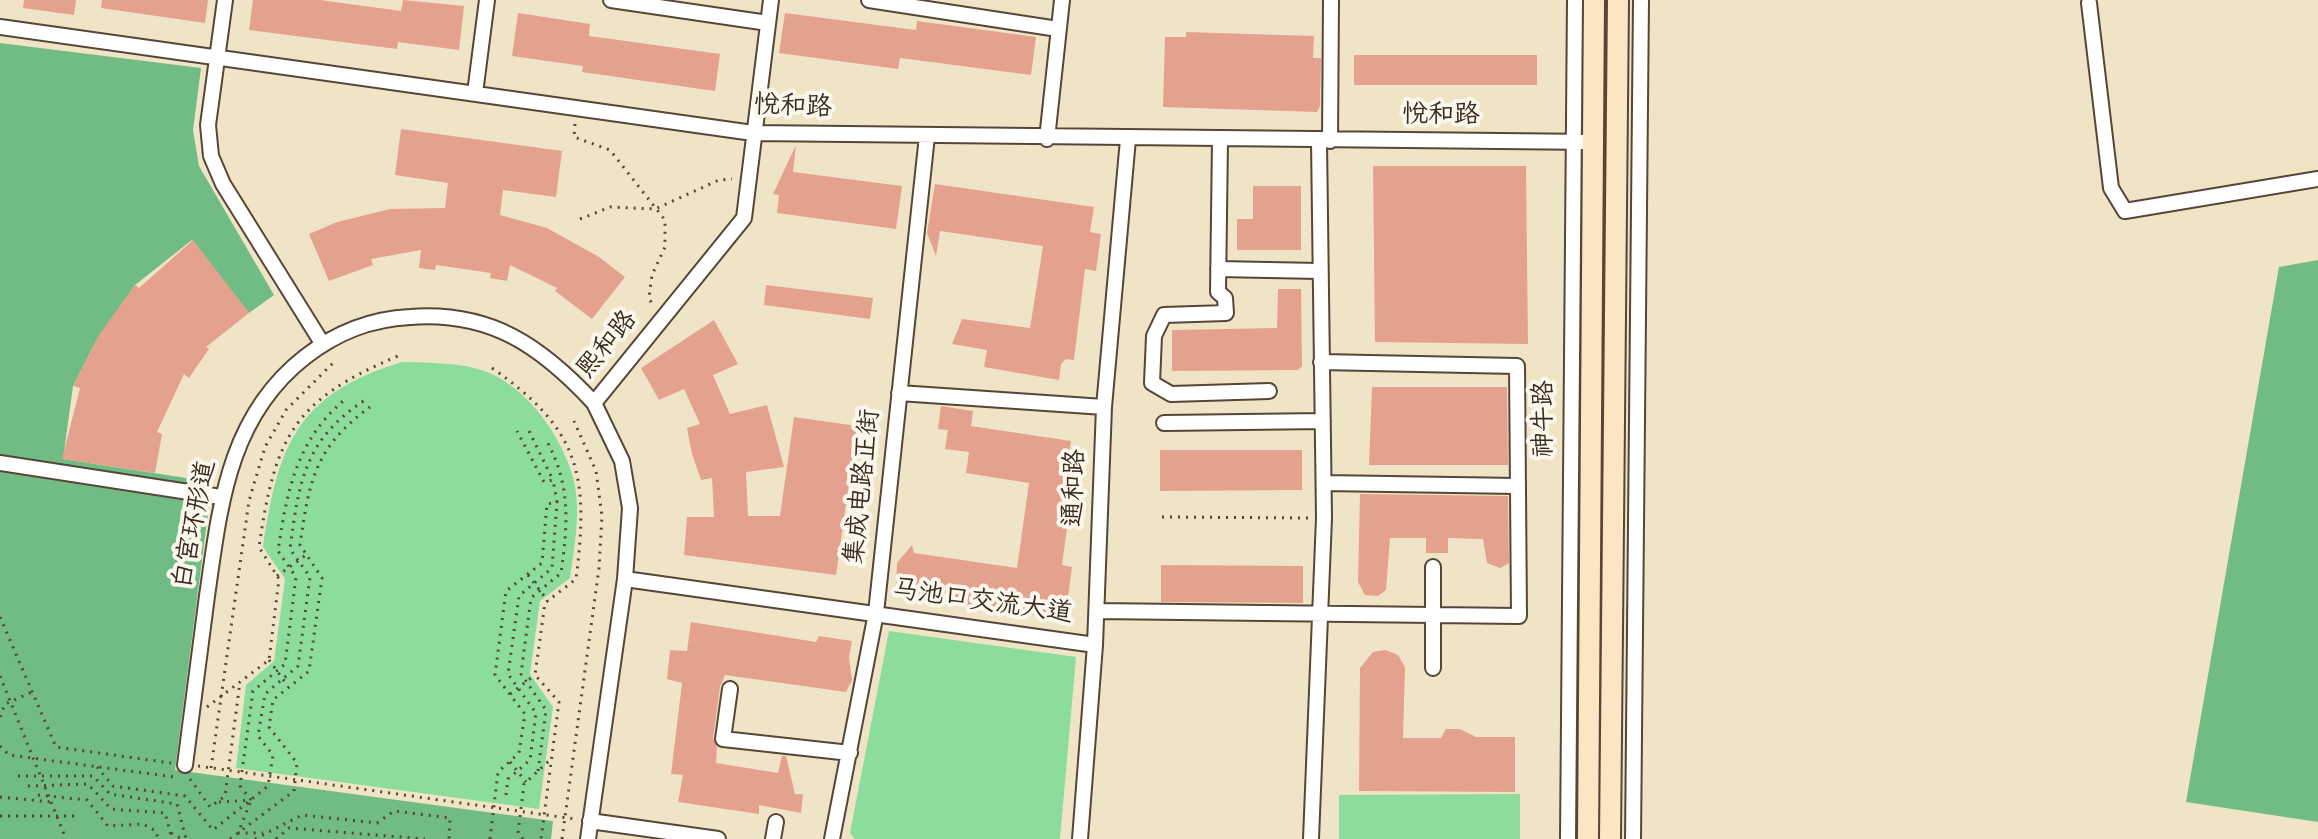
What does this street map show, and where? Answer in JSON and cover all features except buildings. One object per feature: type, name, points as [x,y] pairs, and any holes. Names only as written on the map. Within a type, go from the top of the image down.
[{"type":"main road","name":"神牛路","points":[[1588,839],[1584,142],[1594,0]]},
{"type":"main road","points":[[1610,839],[1618,0]]},
{"type":"street","points":[[225,0],[208,125],[211,156],[223,184],[322,343]]},
{"type":"street","points":[[475,93],[487,0]]},
{"type":"street","points":[[611,0],[768,23]]},
{"type":"street","name":"熙和路","points":[[588,839],[625,579],[630,508],[622,461],[594,403],[744,218],[771,0]]},
{"type":"street","points":[[869,0],[1058,29]]},
{"type":"street","points":[[1047,139],[1062,0]]},
{"type":"street","points":[[1311,839],[1323,611],[1324,483],[1319,271],[1331,0]]},
{"type":"street","name":"神牛路","points":[[1568,839],[1584,142],[1575,0]]},
{"type":"street","points":[[1633,839],[1641,0]]},
{"type":"street","points":[[2089,3],[2111,188],[2125,211],[2318,179]]},
{"type":"street","name":"悦和路","points":[[0,27],[753,133],[1047,139],[1584,142]]},
{"type":"street","name":"集成电路正街","points":[[832,839],[876,613],[927,136]]},
{"type":"street","name":"通和路","points":[[1080,839],[1097,611],[1104,407],[1128,139]]},
{"type":"street","points":[[1220,140],[1218,292],[1225,298],[1226,313],[1164,315],[1154,336],[1152,383],[1171,394],[1269,391]]},
{"type":"street","points":[[1218,269],[1319,271]]},
{"type":"street","name":"白宫环形道","points":[[185,765],[221,497],[249,419],[288,370],[322,343],[367,322],[429,316],[483,323],[514,333],[568,375],[594,403]]},
{"type":"street","points":[[1097,611],[1323,611],[1519,616],[1517,366],[1321,362]]},
{"type":"street","points":[[899,393],[1104,407]]},
{"type":"street","points":[[1164,423],[1323,421]]},
{"type":"street","points":[[0,463],[221,497]]},
{"type":"street","points":[[1324,483],[1518,486]]},
{"type":"street","points":[[1433,567],[1433,668]]},
{"type":"street","name":"马池口交流大道","points":[[625,579],[1095,645]]},
{"type":"street","points":[[730,689],[723,739],[850,753]]},
{"type":"street","points":[[590,821],[718,839]]},
{"type":"street","points":[[773,839],[776,822]]},
{"type":"path","points":[[577,108],[574,137],[610,150],[665,220],[665,247],[652,275],[649,297],[660,321]]},
{"type":"path","points":[[580,219],[610,207],[655,209],[719,180],[748,179]]},
{"type":"path","points":[[211,768],[249,501],[265,447],[286,410],[333,363],[322,343]]},
{"type":"path","points":[[289,687],[269,660],[277,576],[259,547],[268,488],[280,451],[297,420],[320,398],[350,376],[398,356]]},
{"type":"path","points":[[492,368],[523,389],[557,429],[572,454],[581,487],[584,519],[576,579],[548,601],[535,675],[510,694]]},
{"type":"path","points":[[97,767],[113,786],[185,796],[213,830],[268,786],[273,755],[258,736],[265,694],[298,666],[310,577],[290,549],[298,488],[305,465],[341,416],[365,400]]},
{"type":"path","points":[[251,800],[240,786],[253,691],[285,664],[296,577],[278,551],[289,484],[300,453],[318,425],[343,401]]},
{"type":"path","points":[[230,839],[294,791],[297,763],[269,727],[273,700],[309,671],[322,578],[300,545],[314,469],[330,442],[370,407]]},
{"type":"path","points":[[562,839],[599,568],[602,516],[596,471],[574,421]]},
{"type":"path","points":[[517,431],[544,482],[553,480]]},
{"type":"path","points":[[506,795],[508,779],[530,760],[536,713],[508,674],[519,596],[552,568],[557,502],[553,480],[529,431]]},
{"type":"path","points":[[538,771],[546,710],[521,674],[531,598],[561,573],[568,520],[563,477],[545,438]]},
{"type":"path","points":[[490,839],[498,772],[519,753],[525,714],[495,675],[506,591],[542,563],[547,504],[557,502]]},
{"type":"path","points":[[1162,517],[1324,518]]},
{"type":"path","points":[[277,576],[306,555]]},
{"type":"path","points":[[527,574],[548,601]]},
{"type":"path","points":[[0,617],[56,747],[590,821]]},
{"type":"path","points":[[191,720],[269,660]]},
{"type":"path","points":[[535,675],[559,702],[541,839]]},
{"type":"path","points":[[0,676],[66,839]]},
{"type":"path","points":[[0,746],[9,755],[190,779],[210,807],[225,796],[240,682]]},
{"type":"path","points":[[0,717],[5,704],[32,692]]},
{"type":"path","points":[[523,839],[518,833],[526,782],[551,759]]},
{"type":"path","points":[[510,762],[526,782]]},
{"type":"path","points":[[18,776],[93,776],[110,794],[177,804],[184,839]]},
{"type":"path","points":[[99,796],[110,782]]},
{"type":"path","points":[[28,786],[88,784],[111,809],[165,813],[172,839]]},
{"type":"path","points":[[38,795],[87,800],[108,826],[143,824],[156,831],[158,839]]},
{"type":"path","points":[[0,797],[51,802]]},
{"type":"path","points":[[217,802],[251,800]]},
{"type":"path","points":[[238,833],[251,800]]},
{"type":"path","points":[[96,811],[105,803]]},
{"type":"path","points":[[255,839],[302,815],[377,823],[394,811],[450,818],[449,839]]},
{"type":"path","points":[[0,816],[74,816]]},
{"type":"path","points":[[276,839],[289,828],[425,839]]},
{"type":"path","points":[[171,833],[184,839]]},
{"type":"path","points":[[238,833],[266,833]]},
{"type":"path","points":[[263,839],[266,833]]},
{"type":"green space","points":[[0,43],[201,68],[193,130],[199,166],[274,295],[249,313],[192,240],[135,285],[96,341],[73,386],[63,459],[212,482],[175,770],[553,821],[551,839],[0,839]]},
{"type":"green space","points":[[2318,260],[2318,822],[2186,802],[2279,267]]},
{"type":"green space","points":[[402,362],[467,366],[502,379],[540,414],[559,443],[572,474],[577,512],[570,578],[540,601],[530,674],[553,707],[539,809],[236,768],[246,685],[274,661],[285,579],[263,547],[276,480],[286,452],[299,428],[316,408],[338,390],[366,375]]},
{"type":"green space","points":[[889,631],[1076,657],[1060,839],[855,839],[850,833]]},
{"type":"green space","points":[[1520,794],[1520,839],[1339,839],[1339,795]]}]
